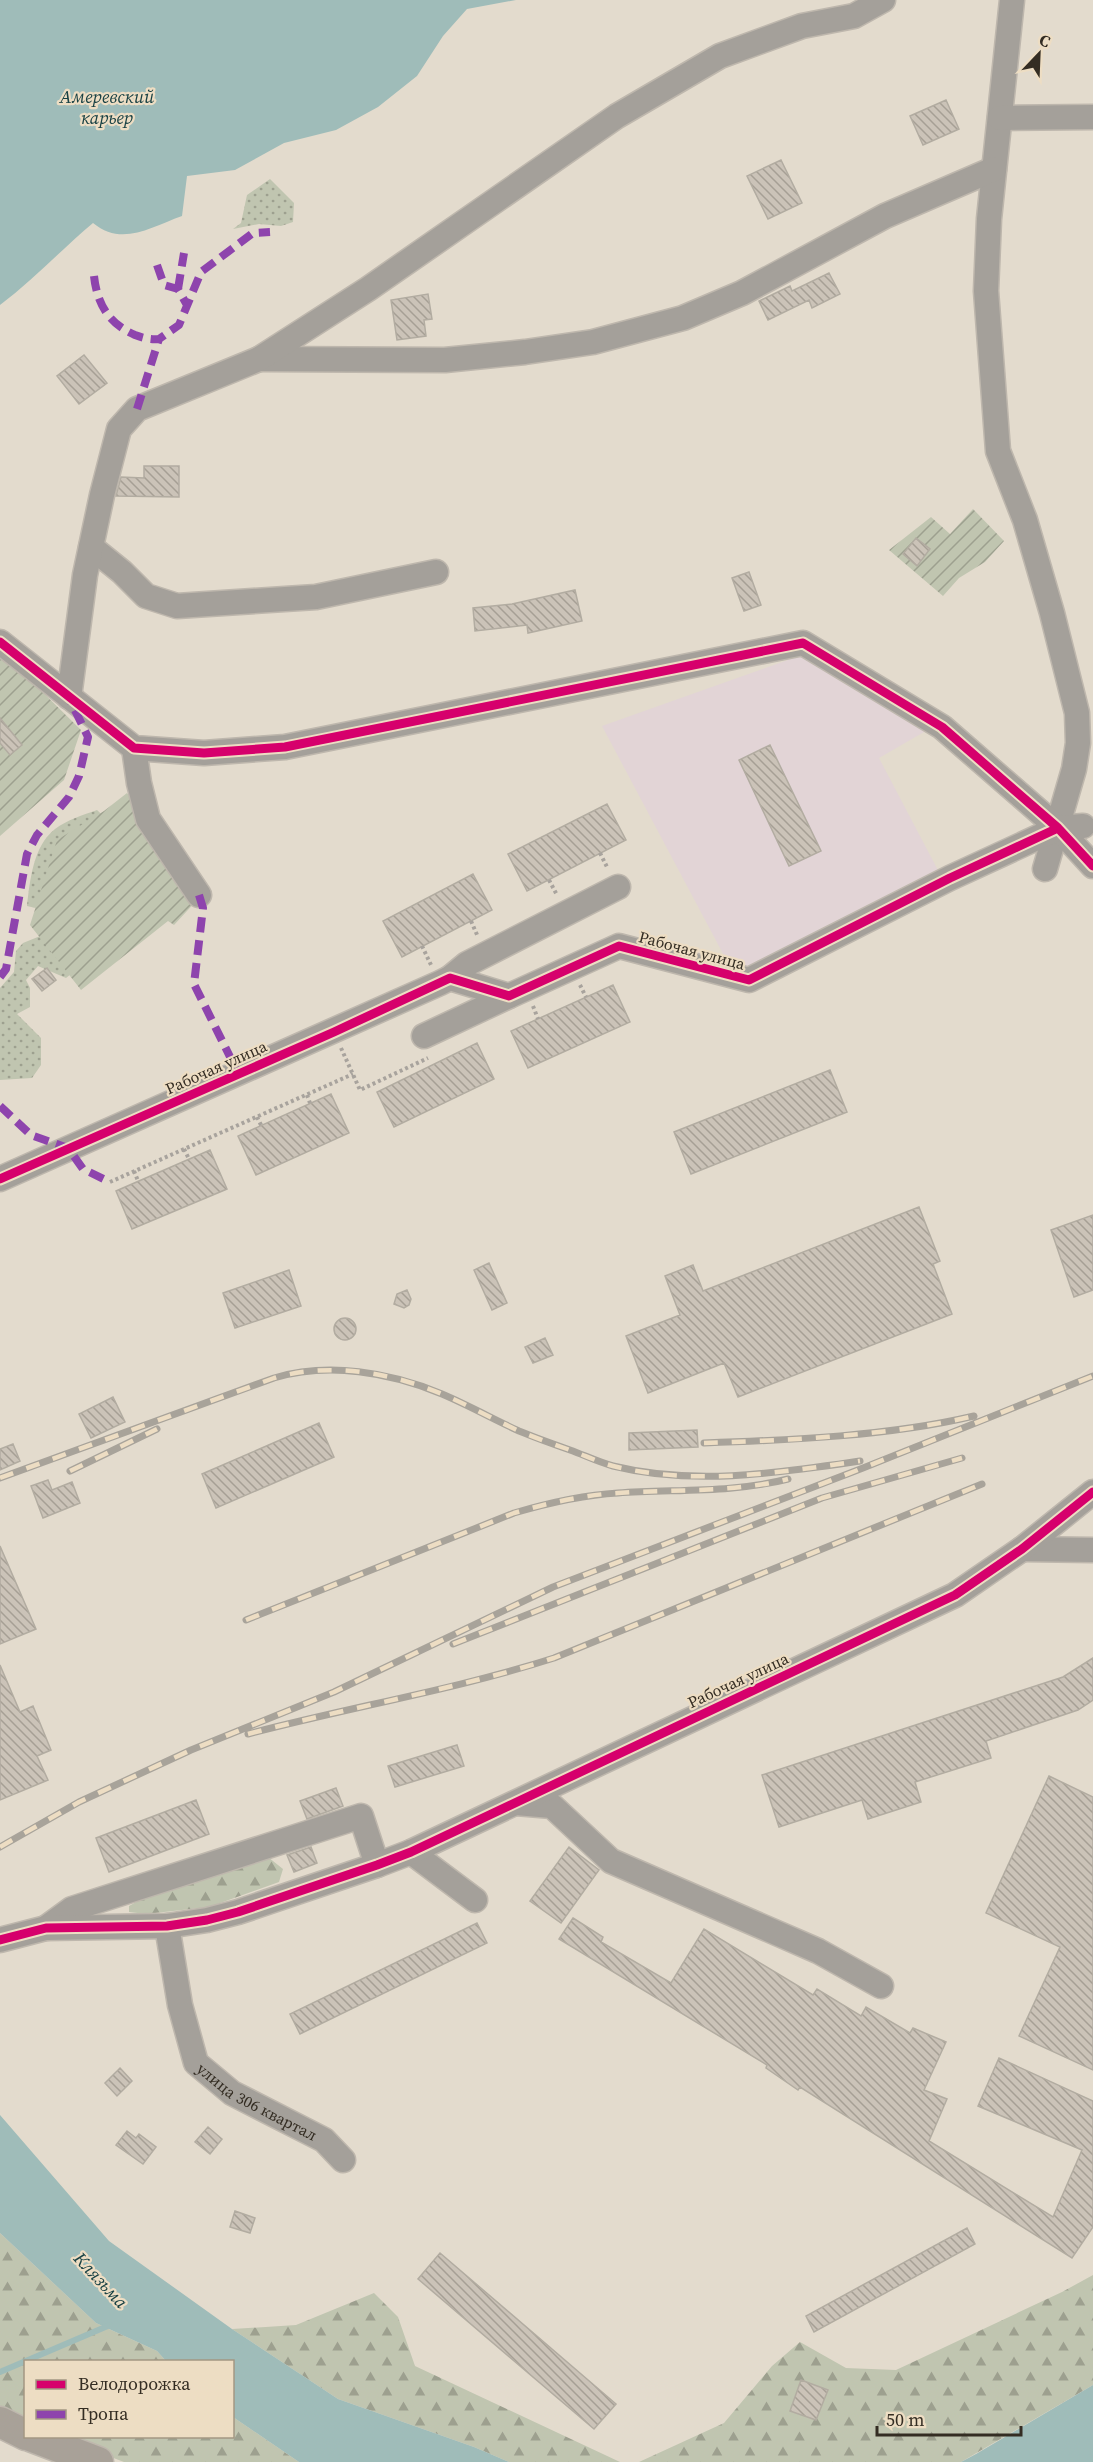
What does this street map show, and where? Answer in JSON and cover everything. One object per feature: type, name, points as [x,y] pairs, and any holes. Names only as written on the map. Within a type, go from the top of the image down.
[{"type":"main road","points":[[0,2422],[24,2434]]},
{"type":"main road","points":[[33,2438],[98,2462]]},
{"type":"street","points":[[69,697],[85,575],[91,547],[119,429],[136,409],[259,359],[368,289],[617,116],[720,56],[802,26],[854,16],[883,0]]},
{"type":"street","points":[[1012,0],[994,169],[986,291],[998,451],[1025,520],[1052,613],[1077,713],[1078,743],[1074,770],[1045,869]]},
{"type":"street","points":[[1000,118],[1093,117]]},
{"type":"street","points":[[259,359],[445,360],[593,342],[683,318],[742,293],[885,216],[994,169]]},
{"type":"street","points":[[91,547],[122,572],[146,596],[177,606],[316,597],[436,573]]},
{"type":"street","points":[[0,642],[134,748],[204,753],[285,747],[802,643],[942,727],[1058,828],[1093,867]]},
{"type":"street","points":[[134,748],[139,783],[148,819],[199,895]]},
{"type":"street","points":[[1058,828],[1083,826]]},
{"type":"street","name":"Рабочая улица","points":[[424,1036],[619,946],[749,980],[758,970],[1058,828]]},
{"type":"street","name":"Рабочая улица","points":[[0,1179],[348,1026],[450,978],[467,964],[618,887]]},
{"type":"street","points":[[450,978],[508,996]]},
{"type":"street","name":"Рабочая улица","points":[[46,1928],[167,1926],[238,1912],[411,1852],[955,1595],[1022,1549],[1093,1492]]},
{"type":"street","points":[[1022,1549],[1093,1550]]},
{"type":"street","points":[[513,1803],[552,1806],[611,1861],[818,1951],[881,1986]]},
{"type":"street","points":[[0,1940],[46,1928],[72,1910],[361,1816],[377,1865]]},
{"type":"street","points":[[411,1852],[475,1900]]},
{"type":"street","name":"улица 306 квартал","points":[[167,1926],[180,2005],[196,2063],[232,2093],[324,2140],[343,2160]]},
{"type":"path","points":[[578,981],[586,998]]},
{"type":"path","points":[[400,1071],[404,1078]]},
{"type":"path","points":[[110,1182],[353,1074]]},
{"type":"path","points":[[307,1095],[310,1103]]},
{"type":"path","points":[[257,1117],[261,1125]]},
{"type":"path","points":[[184,1149],[189,1159]]},
{"type":"path","points":[[134,1171],[138,1181]]},
{"type":"shaded area","points":[[802,655],[931,728],[879,758],[941,876],[756,966],[729,965],[602,726]]},
{"type":"green space","points":[[270,179],[294,203],[293,222],[281,226],[259,224],[233,229],[241,223],[247,195]]},
{"type":"green space","points":[[973,509],[1004,541],[985,562],[959,578],[943,596],[889,550],[931,517],[950,534]]},
{"type":"green space","points":[[0,650],[81,730],[64,780],[0,836]]},
{"type":"green space","points":[[127,793],[199,898],[174,925],[168,921],[81,990],[30,925],[57,840],[104,811]]},
{"type":"green space","points":[[97,810],[121,833],[44,910],[27,906],[37,854],[48,836],[65,823]]},
{"type":"green space","points":[[55,930],[76,970],[66,978],[38,966],[26,980],[30,988],[30,1007],[17,1014],[41,1038],[41,1065],[32,1078],[0,1080],[0,988],[14,972],[16,951],[23,943]]},
{"type":"green space","points":[[268,1857],[283,1869],[279,1882],[209,1907],[146,1914],[129,1912],[129,1906],[145,1897]]},
{"type":"green space","points":[[0,2233],[96,2323],[157,2351],[165,2360],[24,2360],[24,2424],[0,2412]]},
{"type":"green space","points":[[1093,2275],[1093,2385],[961,2462],[639,2462],[724,2423],[772,2366],[800,2342],[846,2368],[896,2370],[1062,2292]]},
{"type":"green space","points":[[374,2293],[398,2317],[415,2366],[620,2462],[509,2462],[474,2447],[338,2399],[232,2329],[296,2325]]},
{"type":"green space","points":[[234,2418],[299,2462],[124,2462],[61,2438],[234,2438]]},
{"type":"water","name":"Амеревский карьер","points":[[0,0],[516,0],[467,9],[443,36],[417,76],[378,107],[336,130],[284,143],[235,170],[187,176],[182,216],[137,233],[126,234],[115,234],[93,223],[0,305]]},
{"type":"water","name":"Клязьма","points":[[0,2115],[109,2241],[232,2329],[338,2399],[474,2447],[509,2462],[299,2462],[234,2418],[234,2360],[165,2360],[157,2351],[96,2323],[0,2233]]},
{"type":"water","points":[[1093,2385],[1093,2462],[961,2462],[976,2454]]},
{"type":"building","points":[[946,100],[959,129],[923,145],[910,116]]},
{"type":"building","points":[[781,160],[802,203],[768,219],[747,176]]},
{"type":"building","points":[[829,273],[840,294],[812,308],[809,300],[768,320],[759,301],[790,286],[792,291]]},
{"type":"building","points":[[428,294],[432,319],[424,320],[426,336],[397,340],[391,300]]},
{"type":"building","points":[[84,355],[107,383],[79,404],[57,376]]},
{"type":"building","points":[[144,466],[179,466],[179,497],[116,496],[121,477],[144,478]]},
{"type":"building","points":[[916,538],[930,549],[917,566],[903,554]]},
{"type":"building","points":[[749,572],[761,605],[744,611],[732,578]]},
{"type":"building","points":[[575,590],[582,621],[528,633],[527,625],[475,631],[473,608],[512,604]]},
{"type":"building","points":[[0,718],[22,745],[10,755],[0,743]]},
{"type":"building","points":[[770,745],[821,851],[789,866],[739,760]]},
{"type":"building","points":[[607,804],[626,840],[527,891],[508,854]]},
{"type":"building","points":[[473,874],[492,910],[402,957],[383,921]]},
{"type":"building","points":[[47,968],[56,980],[42,991],[32,979]]},
{"type":"building","points":[[613,985],[630,1022],[528,1068],[511,1031]]},
{"type":"building","points":[[477,1043],[494,1079],[394,1127],[377,1092]]},
{"type":"building","points":[[830,1070],[847,1112],[691,1174],[674,1132]]},
{"type":"building","points":[[331,1094],[349,1133],[256,1175],[238,1136]]},
{"type":"building","points":[[210,1150],[227,1189],[132,1229],[116,1191]]},
{"type":"building","points":[[919,1207],[940,1261],[933,1264],[952,1314],[738,1397],[724,1363],[648,1393],[626,1336],[680,1315],[665,1276],[693,1265],[703,1291]]},
{"type":"building","points":[[1093,1215],[1093,1290],[1074,1297],[1051,1230]]},
{"type":"building","points":[[489,1263],[507,1303],[492,1310],[474,1270]]},
{"type":"building","points":[[289,1270],[301,1306],[235,1328],[223,1293]]},
{"type":"building","points":[[407,1290],[411,1299],[409,1305],[404,1308],[394,1304],[397,1294]]},
{"type":"building","points":[[345,1318],[353,1321],[356,1329],[353,1337],[345,1340],[337,1337],[334,1329],[337,1321]]},
{"type":"building","points":[[545,1338],[553,1355],[533,1363],[525,1347]]},
{"type":"building","points":[[113,1397],[125,1422],[91,1438],[79,1414]]},
{"type":"building","points":[[319,1423],[334,1457],[216,1508],[202,1474]]},
{"type":"building","points":[[697,1430],[698,1447],[629,1450],[629,1433]]},
{"type":"building","points":[[13,1444],[20,1461],[0,1470],[0,1449]]},
{"type":"building","points":[[48,1480],[52,1490],[72,1482],[80,1503],[43,1518],[31,1486]]},
{"type":"building","points":[[0,1546],[36,1629],[0,1644]]},
{"type":"building","points":[[1093,1658],[1093,1700],[1078,1710],[986,1741],[991,1758],[915,1782],[921,1802],[868,1819],[862,1800],[779,1827],[762,1775],[1063,1677]]},
{"type":"building","points":[[0,1665],[20,1712],[33,1706],[51,1750],[37,1756],[48,1780],[0,1800]]},
{"type":"building","points":[[457,1745],[464,1766],[395,1787],[388,1766]]},
{"type":"building","points":[[1049,1776],[1093,1797],[1093,2070],[1019,2036],[1060,1947],[986,1913]]},
{"type":"building","points":[[336,1788],[343,1806],[307,1819],[300,1801]]},
{"type":"building","points":[[196,1800],[209,1834],[109,1872],[96,1838]]},
{"type":"building","points":[[311,1847],[317,1863],[294,1872],[287,1855]]},
{"type":"building","points":[[569,1847],[599,1870],[561,1923],[530,1901]]},
{"type":"building","points":[[573,1918],[603,1937],[601,1942],[671,1983],[704,1929],[813,1995],[817,1989],[861,2016],[866,2007],[910,2033],[913,2028],[946,2042],[924,2090],[947,2099],[929,2141],[1053,2217],[1082,2150],[978,2106],[999,2058],[1093,2101],[1093,2227],[1072,2258],[800,2087],[798,2090],[766,2068],[767,2065],[559,1939]]},
{"type":"building","points":[[477,1923],[487,1943],[300,2034],[290,2014]]},
{"type":"building","points":[[120,2068],[132,2081],[117,2096],[105,2083]]},
{"type":"building","points":[[208,2127],[222,2139],[210,2154],[195,2142]]},
{"type":"building","points":[[127,2131],[136,2138],[139,2134],[156,2147],[143,2164],[116,2145]]},
{"type":"building","points":[[235,2211],[255,2218],[250,2233],[230,2227]]},
{"type":"building","points":[[967,2228],[975,2244],[814,2332],[806,2316]]},
{"type":"building","points":[[440,2253],[616,2404],[594,2429],[418,2279]]},
{"type":"building","points":[[801,2380],[828,2390],[816,2420],[790,2411]]},
{"type":"waterway","points":[[28,2360],[110,2325]]},
{"type":"waterway","points":[[0,2372],[24,2362]]},
{"type":"railway","points":[[0,1478],[274,1378],[295,1373],[337,1370],[380,1375],[422,1386],[532,1436],[607,1464],[644,1472],[736,1476],[860,1461]]},
{"type":"railway","points":[[0,1847],[79,1802],[191,1750],[334,1692],[553,1587],[863,1468],[1093,1376]]},
{"type":"railway","points":[[704,1443],[874,1433],[974,1416]]},
{"type":"railway","points":[[70,1471],[157,1429]]},
{"type":"railway","points":[[453,1644],[822,1498],[962,1458]]},
{"type":"railway","points":[[246,1620],[514,1513],[540,1506],[605,1494],[725,1489],[788,1479]]},
{"type":"railway","points":[[248,1734],[478,1680],[554,1658],[982,1484]]},
{"type":"marked path","points":[[94,276],[101,304],[111,319],[135,335],[159,339],[179,325],[201,272],[253,233],[270,232]]},
{"type":"marked path","points":[[178,289],[184,253]]},
{"type":"marked path","points":[[157,265],[164,285],[178,289],[187,305]]},
{"type":"marked path","points":[[137,409],[159,339]]},
{"type":"marked path","points":[[0,977],[6,969],[27,854],[37,835],[69,797],[79,776],[88,737],[71,702]]},
{"type":"marked path","points":[[199,895],[203,908],[194,984],[238,1073]]},
{"type":"marked path","points":[[0,1106],[31,1135],[68,1148],[83,1169],[110,1182]]},
{"type":"cycle path","points":[[0,642],[134,748],[204,753],[285,747],[803,643],[942,727],[1058,828],[1093,866]]},
{"type":"cycle path","points":[[0,1179],[334,1032],[450,978],[509,996],[619,946],[749,980],[950,878],[1058,828]]},
{"type":"cycle path","points":[[0,1940],[46,1928],[167,1926],[207,1920],[238,1912],[411,1852],[955,1595],[1022,1549],[1093,1492]]}]
